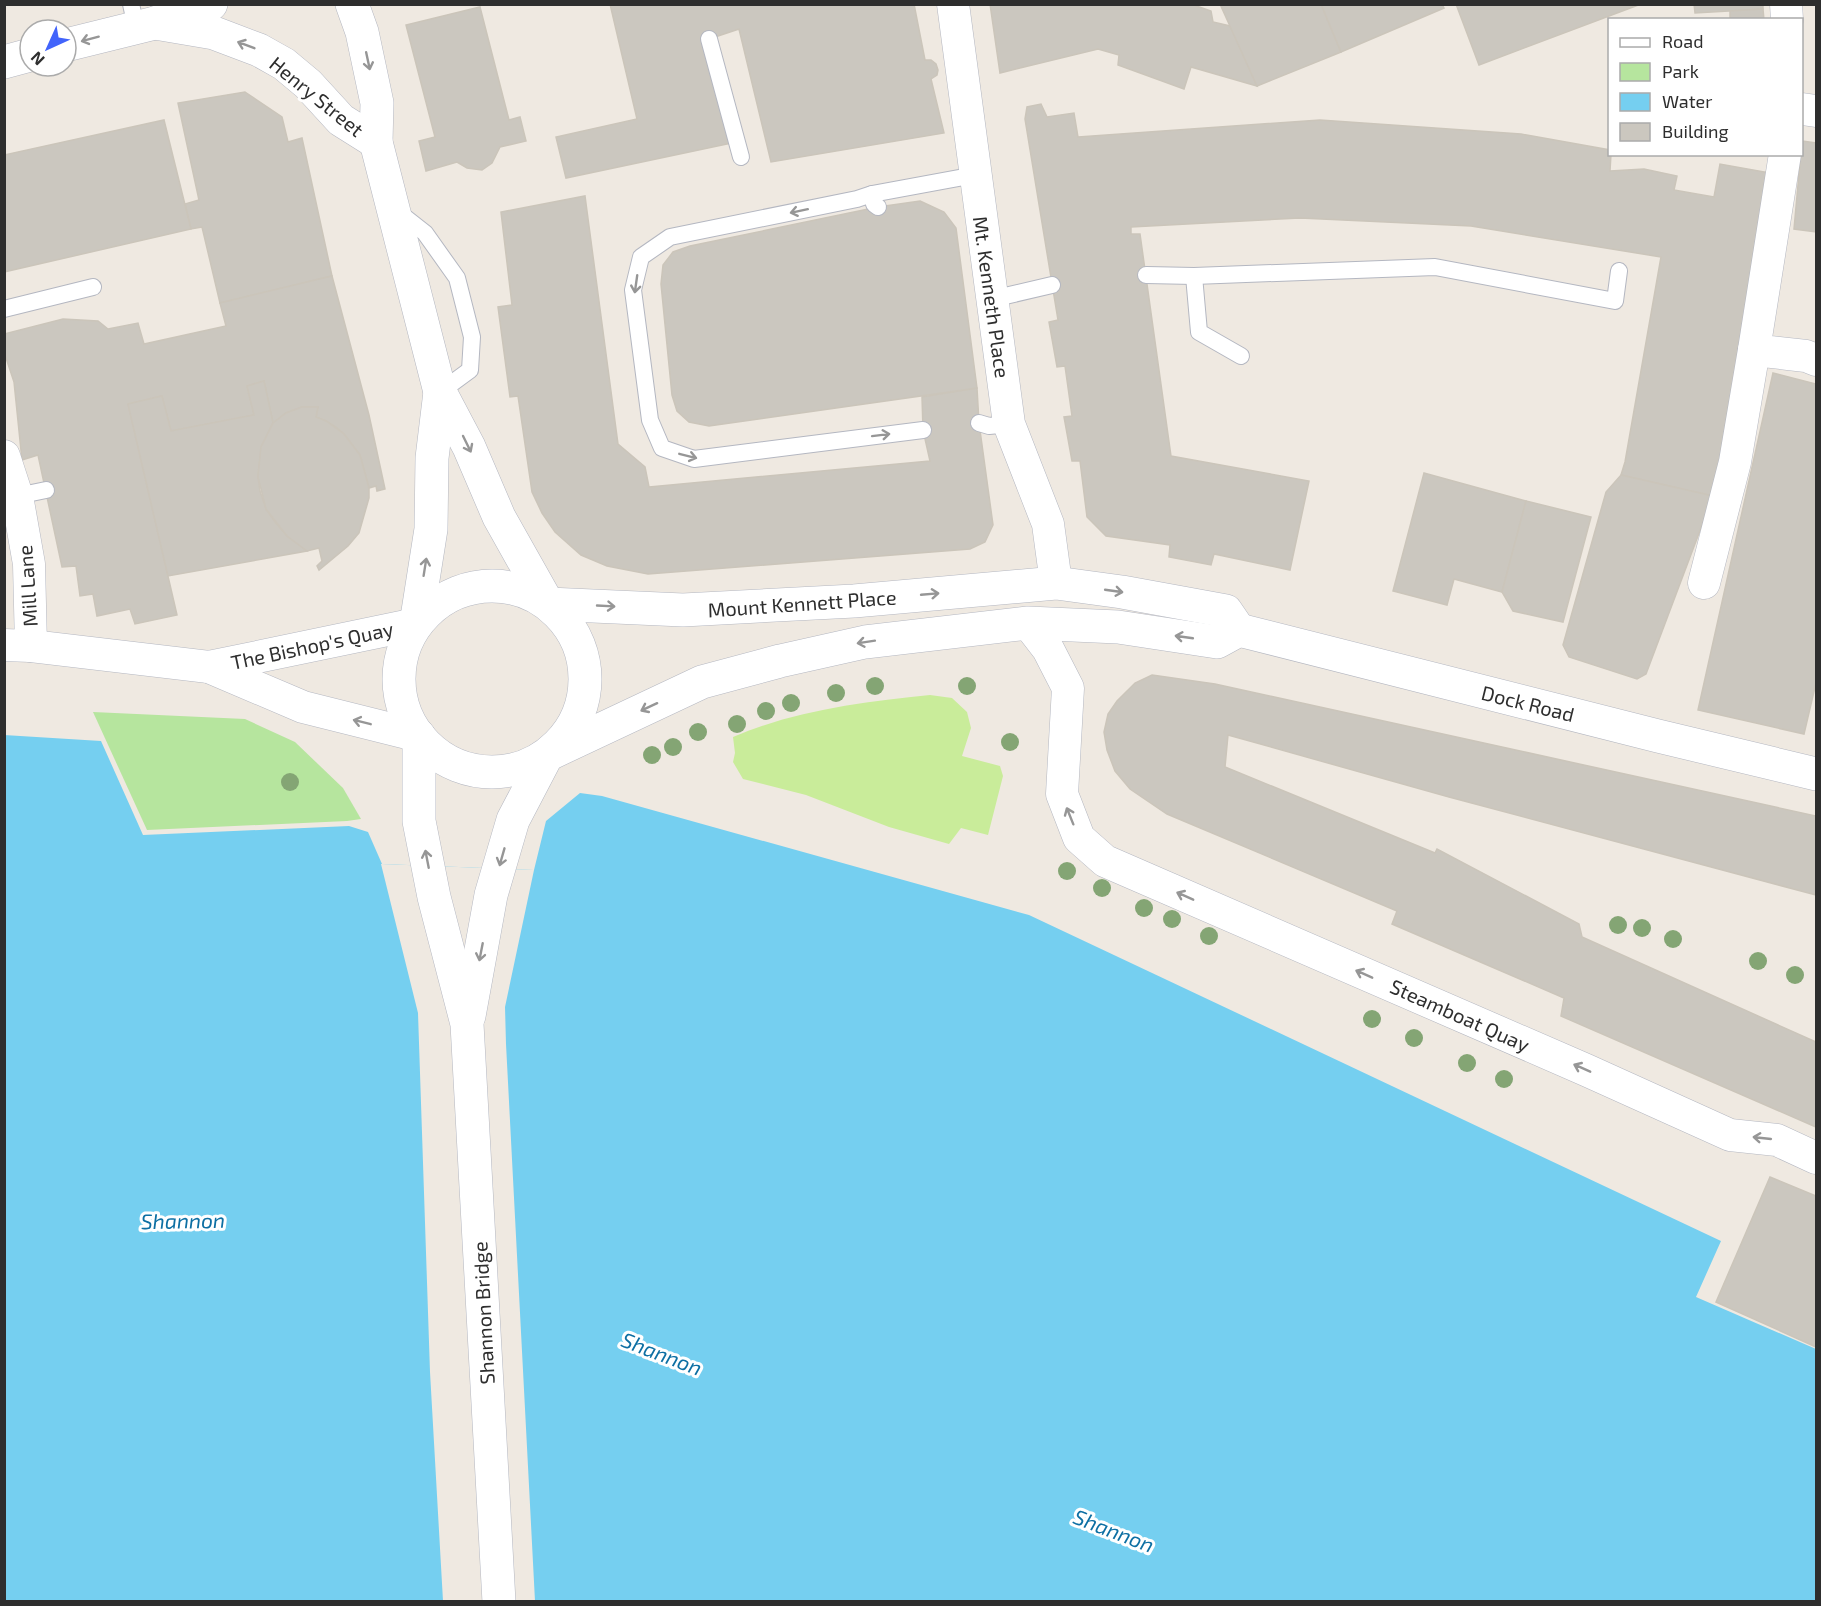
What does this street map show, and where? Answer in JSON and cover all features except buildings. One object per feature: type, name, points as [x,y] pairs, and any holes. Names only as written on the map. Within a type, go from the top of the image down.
[{"type":"main road","name":"Henry Street","points":[[78,41],[141,18],[211,4]]},
{"type":"main road","points":[[352,4],[362,32],[377,104],[376,142],[440,392],[468,447],[499,517],[548,604]]},
{"type":"main road","name":"Henry Street","points":[[141,18],[214,33],[259,50],[284,64],[308,84],[341,120],[376,142]]},
{"type":"main road","points":[[440,392],[432,458],[431,529],[416,624],[405,646],[398,680],[407,718],[419,736],[443,758],[463,767],[485,772],[520,768],[702,682],[780,661],[865,642],[1028,623],[1118,627],[1216,642],[1239,630],[1226,610],[1056,583]]},
{"type":"main road","name":"Mount Kennett Place","points":[[548,604],[683,610],[854,601],[1056,583]]},
{"type":"main road","points":[[416,624],[448,596],[486,585],[506,586],[531,594],[548,604],[574,633],[583,656],[586,680],[581,710],[570,731],[547,755],[513,820],[491,895],[467,1024]]},
{"type":"main road","name":"Dock Road","points":[[1239,630],[1816,774]]},
{"type":"main road","points":[[419,736],[419,821],[434,897],[467,1024]]},
{"type":"main road","name":"Shannon Bridge","points":[[467,1024],[499,1602]]},
{"type":"street","name":"Mt. Kenneth Place","points":[[953,4],[992,299],[994,424],[1048,524],[1056,583]]},
{"type":"street","points":[[1704,583],[1735,462],[1732,435],[1754,350],[1785,156]]},
{"type":"street","points":[[1754,350],[1811,358]]},
{"type":"street","name":"Mill Lane","points":[[4,456],[31,493],[29,564],[18,646]]},
{"type":"street","name":"Steamboat Quay","points":[[1028,623],[1048,649],[1068,688],[1062,795],[1079,838],[1106,861],[1730,1135],[1778,1140],[1816,1158]]},
{"type":"street","name":"The Bishop's Quay","points":[[208,667],[416,624]]},
{"type":"street","name":"The Bishop's Quay","points":[[18,646],[208,667],[303,707],[419,736]]},
{"type":"lane","points":[[709,39],[741,157]]},
{"type":"lane","points":[[923,430],[694,459],[662,448],[650,420],[633,290],[641,257],[670,237],[869,200],[975,175]]},
{"type":"lane","points":[[394,208],[425,233],[457,278],[472,337],[470,370],[440,392]]},
{"type":"lane","points":[[1146,275],[1194,276],[1435,267],[1615,301],[1619,271]]},
{"type":"lane","points":[[1194,276],[1199,332],[1241,356]]},
{"type":"lane","points":[[992,299],[1052,285]]},
{"type":"lane","points":[[4,309],[93,287]]},
{"type":"green space","points":[[930,695],[952,698],[967,712],[971,728],[962,756],[1000,766],[1003,776],[988,835],[961,828],[949,844],[889,827],[806,795],[743,779],[733,762],[735,753],[733,737],[757,728],[830,708]]},
{"type":"green space","points":[[93,712],[245,719],[295,742],[343,788],[361,819],[147,830]]},
{"type":"water","name":"Shannon","points":[[4,735],[101,741],[143,835],[349,826],[368,832],[382,864],[534,870],[546,821],[580,793],[602,796],[1029,915],[1721,1241],[1696,1297],[1816,1349],[1816,1601],[5,1601]]},
{"type":"pier","points":[[381,864],[534,870],[505,1007],[535,1601],[443,1601],[430,1372],[418,1013]]}]
